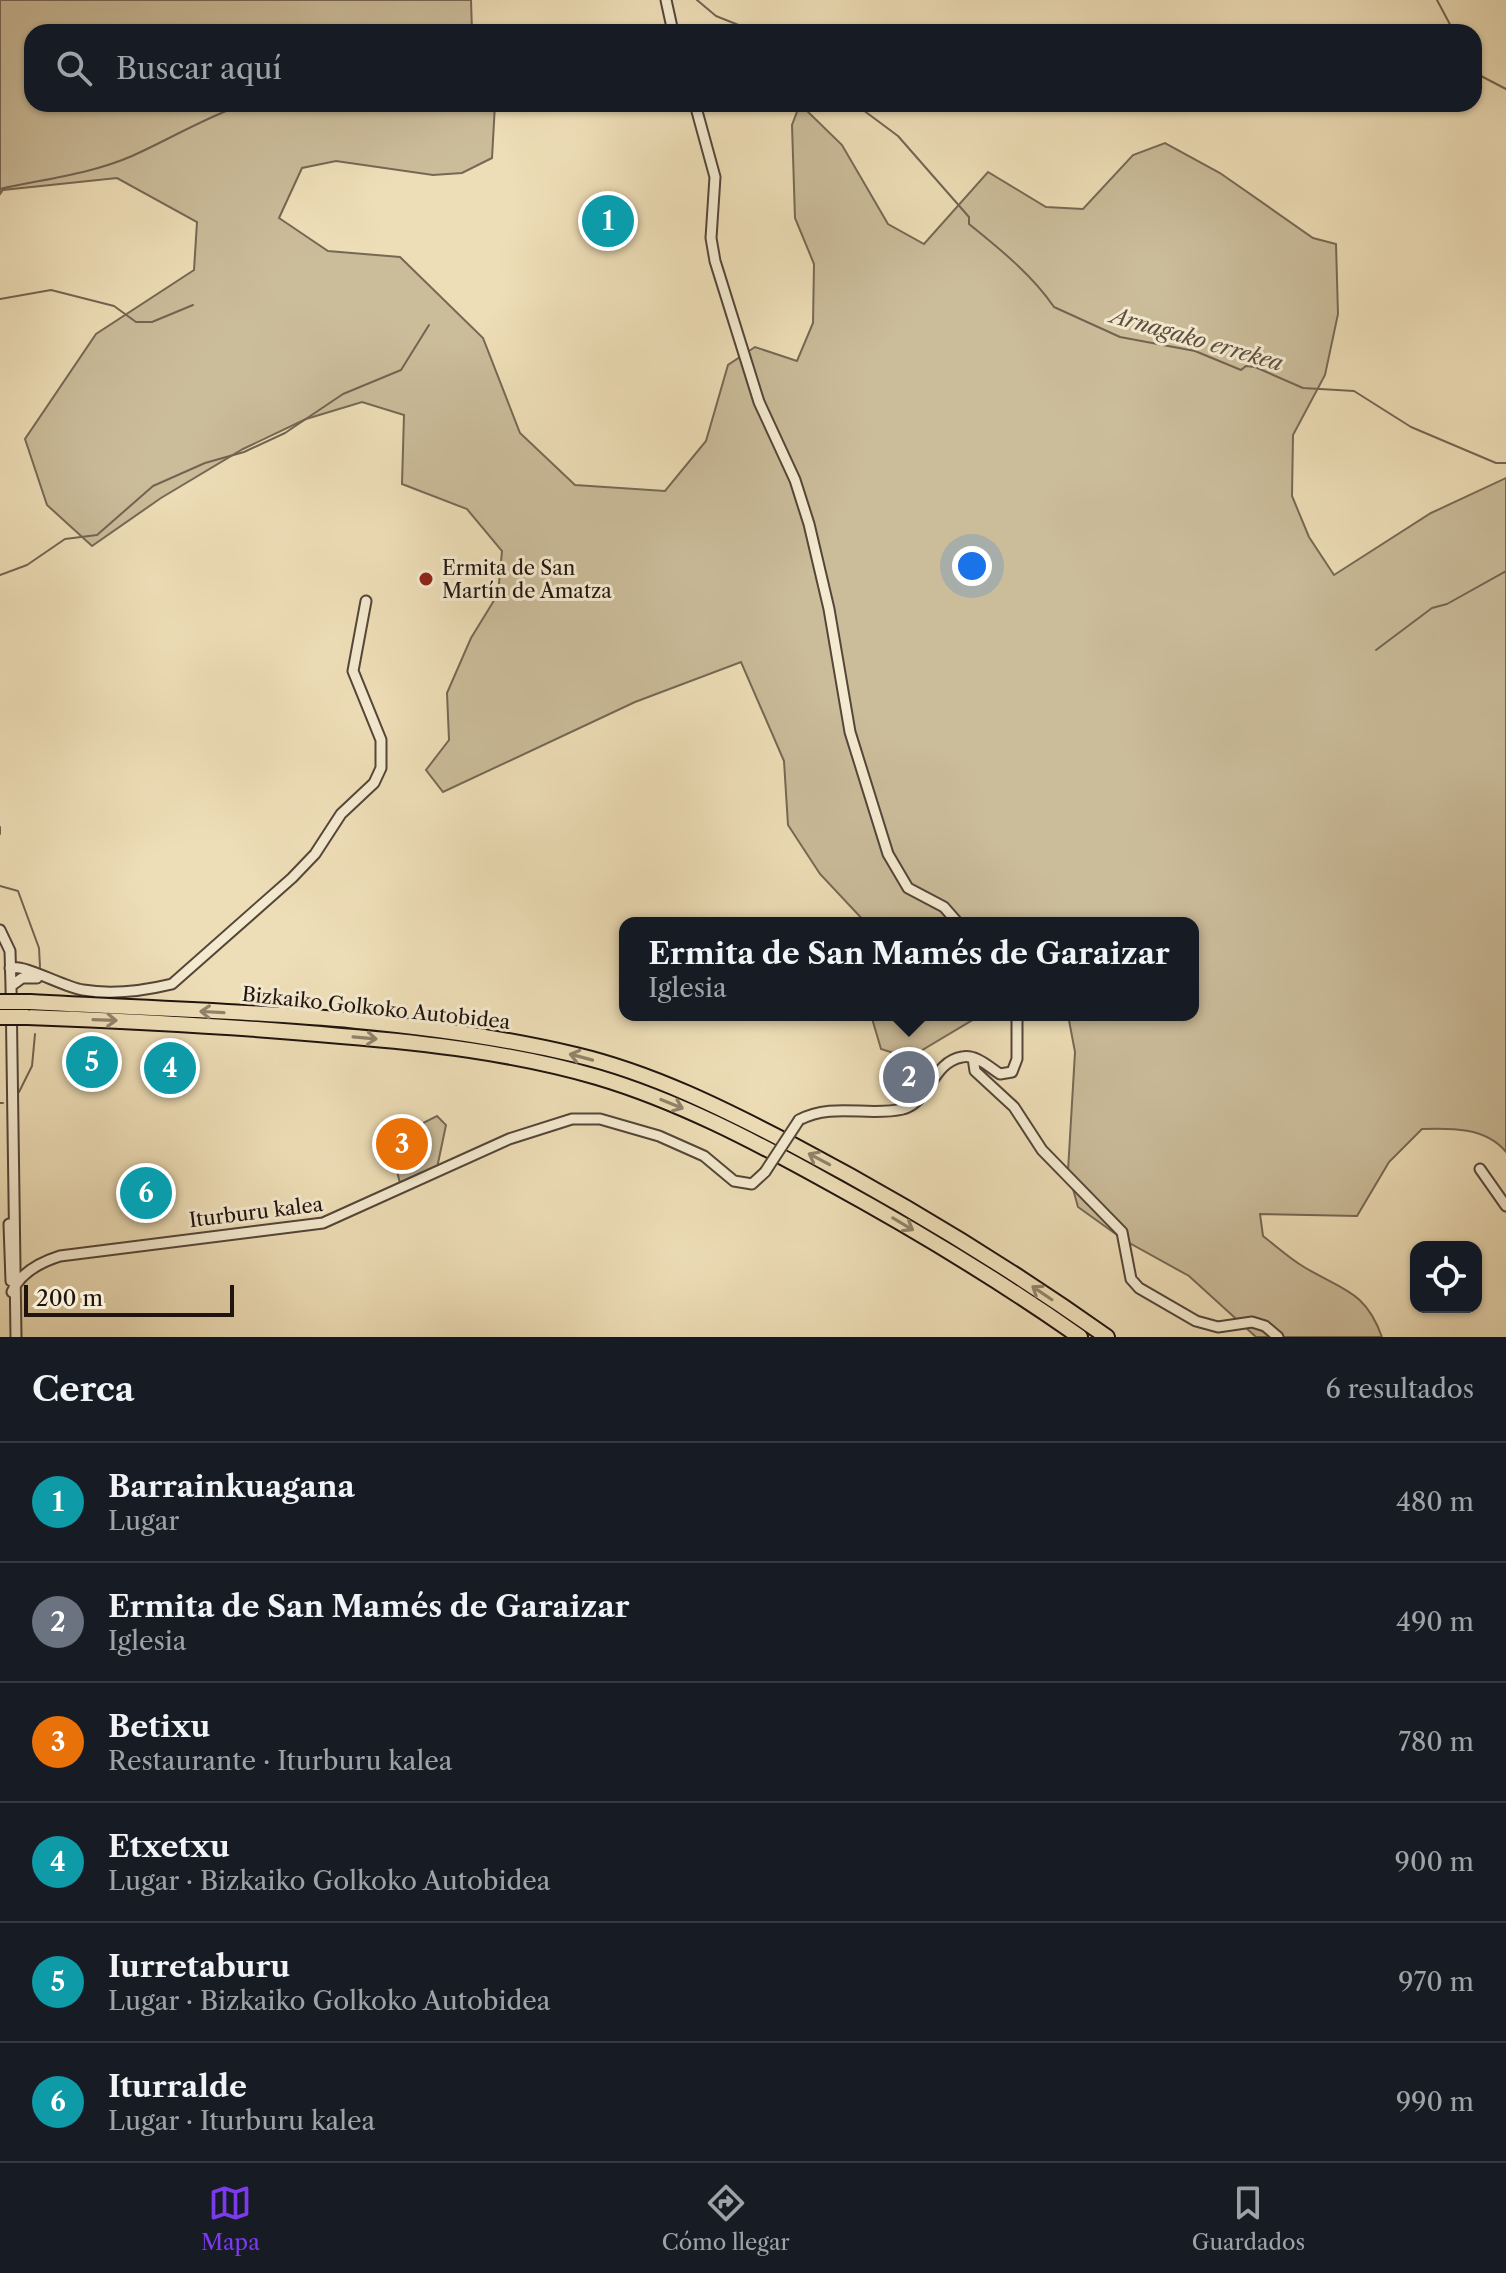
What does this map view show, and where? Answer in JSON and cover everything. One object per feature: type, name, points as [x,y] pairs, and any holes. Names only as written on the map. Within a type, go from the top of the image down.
[{"type":"highway","name":"Bizkaiko Golkoko Autobidea","points":[[0,1002],[29,1010],[393,1040],[497,1054],[598,1077],[675,1105],[756,1143],[892,1217],[1025,1298],[1080,1337]]},
{"type":"highway","name":"Bizkaiko Golkoko Autobidea","points":[[0,1017],[29,1010],[276,1016],[460,1034],[579,1056],[630,1072],[748,1122],[885,1195],[1039,1290],[1107,1337]]},
{"type":"street","points":[[666,0],[671,24]]},
{"type":"street","points":[[697,112],[715,177],[711,238],[715,261],[759,402],[795,480],[809,524],[829,609],[850,732],[882,838],[896,871],[908,888],[944,907],[953,917]]},
{"type":"street","points":[[10,969],[82,990],[103,992],[147,990],[172,984],[266,902],[315,854],[341,814],[374,783],[381,768],[381,740],[353,671],[366,601]]},
{"type":"street","points":[[0,930],[28,974]]},
{"type":"street","points":[[7,942],[11,986],[12,1185],[17,1274],[13,1297]]},
{"type":"street","points":[[11,986],[28,974]]},
{"type":"street","points":[[973,1058],[1000,1074],[1012,1072],[1017,1059],[1017,1021]]},
{"type":"street","name":"Iturburu kalea","points":[[17,1274],[47,1260],[118,1247],[323,1223],[509,1139],[572,1119],[600,1119],[681,1144],[704,1156],[741,1184],[752,1184],[765,1172],[799,1120],[813,1113],[905,1108],[919,1100],[944,1066],[961,1057],[973,1058]]},
{"type":"street","points":[[973,1058],[975,1071],[1014,1107],[1042,1150],[1122,1232],[1131,1279],[1139,1288],[1196,1321],[1218,1327],[1252,1322],[1265,1326],[1278,1337]]},
{"type":"street","points":[[1480,1169],[1506,1206]]},
{"type":"street","points":[[12,1185],[4,1242],[13,1297],[15,1335]]},
{"type":"street","points":[[14,1207],[4,1242],[17,1274]]},
{"type":"shaded area","points":[[0,0],[471,0],[472,24],[24,24],[24,112],[495,112],[492,158],[462,173],[433,175],[336,161],[302,168],[279,218],[328,251],[400,257],[483,338],[520,433],[575,485],[665,491],[706,441],[728,365],[755,347],[797,361],[813,323],[814,264],[795,218],[792,125],[797,112],[808,112],[842,145],[888,224],[924,244],[988,172],[1046,207],[1083,209],[1133,155],[1165,143],[1220,173],[1313,238],[1336,244],[1338,314],[1325,375],[1293,435],[1292,496],[1309,537],[1334,575],[1431,513],[1506,478],[1506,1152],[1478,1133],[1456,1129],[1422,1129],[1389,1162],[1357,1216],[1260,1214],[1263,1236],[1298,1263],[1360,1300],[1382,1337],[1256,1337],[1189,1276],[1124,1240],[1078,1207],[1068,1171],[1075,1052],[1069,1021],[1199,1021],[1199,917],[860,917],[820,874],[788,825],[784,761],[741,662],[635,702],[443,792],[426,770],[449,740],[447,693],[471,638],[498,594],[502,551],[467,509],[402,484],[404,415],[362,402],[306,419],[243,449],[161,498],[92,546],[47,505],[25,439],[96,334],[194,270],[197,222],[117,178],[3,190],[0,194]]},
{"type":"shaded area","points":[[873,1021],[971,1021],[909,1058],[881,1049]]},
{"type":"shaded area","points":[[437,1116],[446,1125],[437,1168],[400,1183],[396,1168],[413,1162],[408,1147],[421,1142],[417,1126]]},
{"type":"waterway","name":"Arnagako errekea","points":[[697,0],[716,16],[736,24]]},
{"type":"waterway","points":[[1437,0],[1450,24]]},
{"type":"waterway","points":[[1482,77],[1506,89]]},
{"type":"waterway","points":[[0,189],[84,172],[116,162],[225,112]]},
{"type":"waterway","name":"Arnagako errekea","points":[[866,112],[898,136],[969,217],[969,224],[1026,273],[1054,307],[1120,337],[1195,351],[1241,370],[1246,366],[1255,367],[1303,388],[1354,391],[1411,427],[1496,463],[1506,463]]},
{"type":"waterway","points":[[0,299],[51,290],[114,306],[136,322],[152,322],[193,305]]},
{"type":"waterway","points":[[0,575],[27,565],[65,539],[97,535],[153,486],[285,433],[343,394],[401,370],[429,325]]},
{"type":"waterway","points":[[1376,650],[1432,608],[1447,604],[1506,571]]},
{"type":"waterway","points":[[0,827],[0,834]]},
{"type":"waterway","points":[[0,886],[18,891],[39,948],[40,967]]},
{"type":"waterway","points":[[19,1092],[32,1066],[35,1034]]},
{"type":"place","name":"Barrainkuagana","points":[[608,221]]},
{"type":"place","name":"Ermita de San Martín de Amatza","points":[[426,579]]},
{"type":"place","name":"Iurretaburu","points":[[92,1062]]},
{"type":"place","name":"Etxetxu","points":[[170,1068]]},
{"type":"place","name":"Ermita de San Mamés de Garaizar","points":[[909,1077]]},
{"type":"place","name":"Betixu","points":[[402,1144]]},
{"type":"place","name":"Iturralde","points":[[146,1193]]}]
